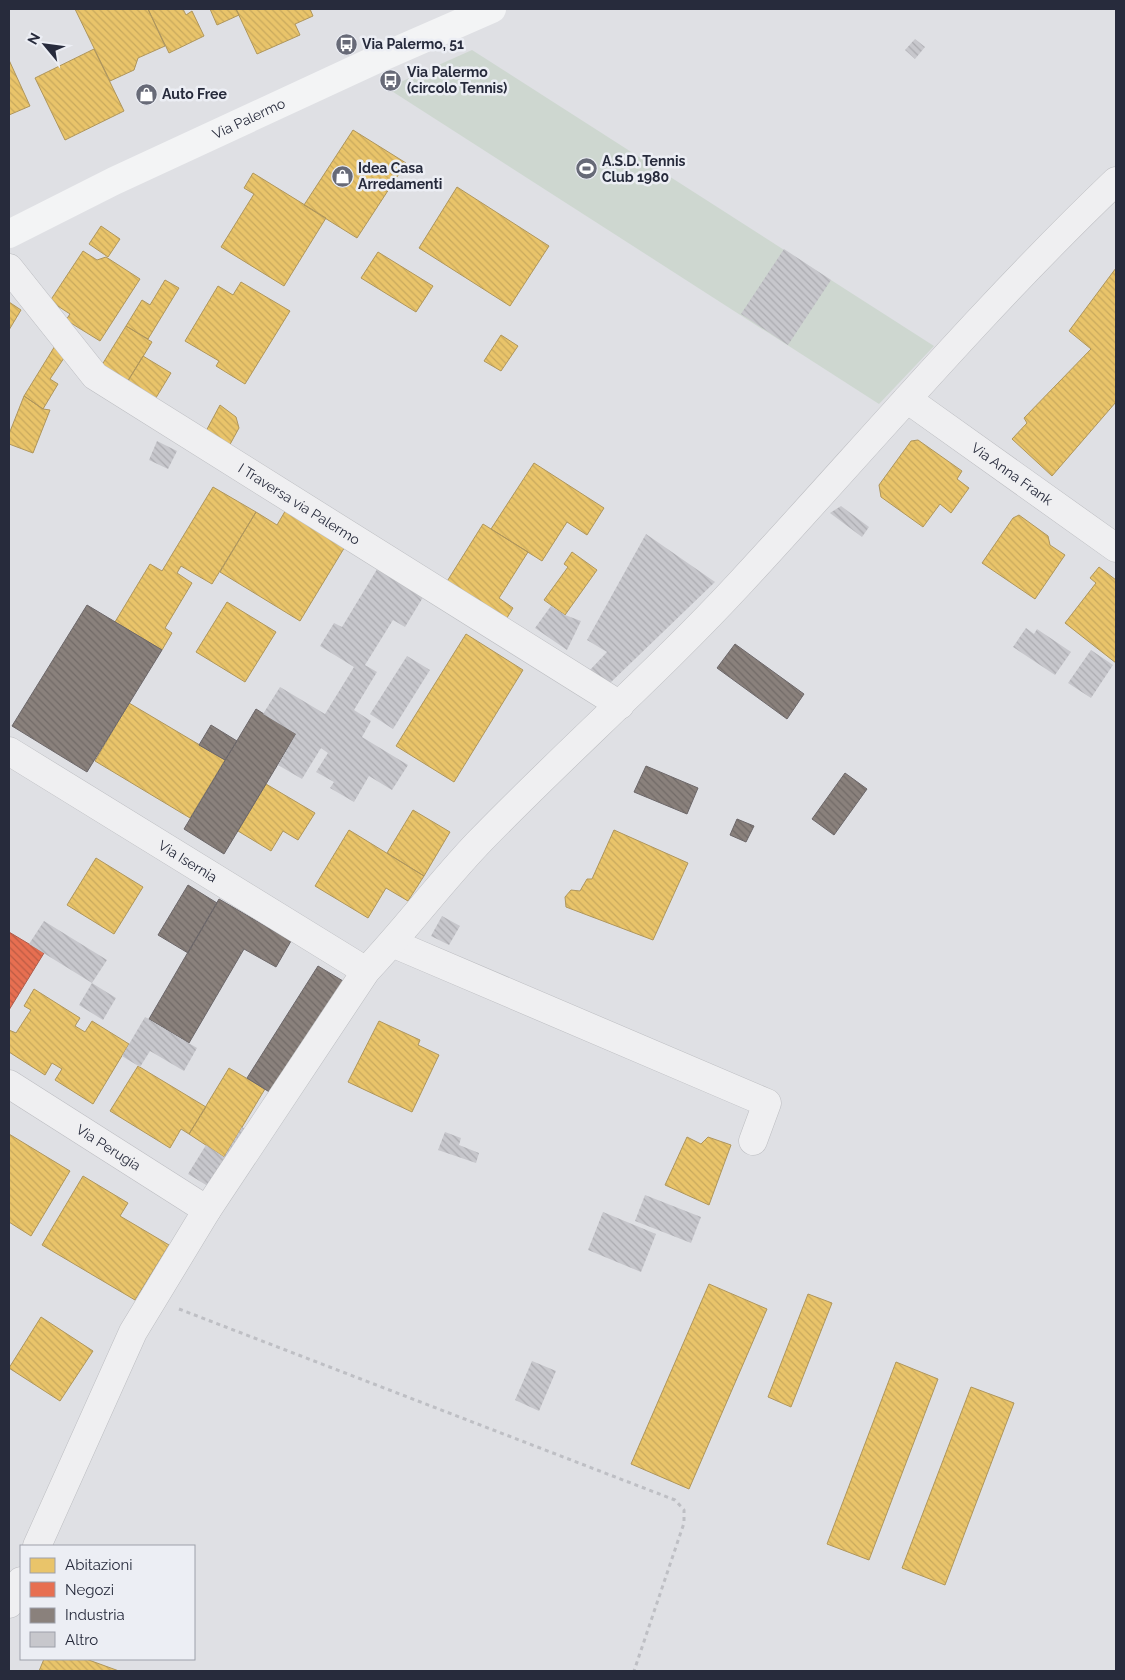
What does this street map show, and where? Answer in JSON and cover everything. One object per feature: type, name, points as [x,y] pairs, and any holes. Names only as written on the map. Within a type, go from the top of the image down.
[{"type":"main road","name":"Via Palermo","points":[[9,234],[131,173],[373,61],[492,9]]},
{"type":"street","points":[[38,1545],[133,1332],[208,1210],[366,971],[476,845],[740,583],[907,399],[1078,218],[1116,181]]},
{"type":"street","name":"I Traversa via Palermo","points":[[9,268],[95,376],[620,704]]},
{"type":"street","name":"Via Anna Frank","points":[[907,399],[1116,548]]},
{"type":"street","name":"Via Isernia","points":[[9,751],[366,971]]},
{"type":"street","points":[[392,943],[768,1103],[753,1141]]},
{"type":"street","name":"Via Perugia","points":[[9,1084],[208,1210]]},
{"type":"street","points":[[9,1604],[20,1583]]},
{"type":"path","points":[[153,1299],[675,1500],[684,1510],[684,1523],[634,1671]]},
{"type":"shaded area","name":"A.S.D. Tennis Club 1980","points":[[472,50],[934,346],[879,404],[387,88]]},
{"type":"building: Abitazioni","points":[[75,9],[148,9],[165,46],[138,58],[134,70],[110,81]]},
{"type":"building: Abitazioni","points":[[148,9],[183,9],[186,15],[192,11],[204,36],[169,53]]},
{"type":"building: Abitazioni","points":[[210,9],[236,9],[239,15],[217,25]]},
{"type":"building: Abitazioni","points":[[236,9],[310,9],[313,16],[295,24],[300,35],[257,54]]},
{"type":"building: Abitazioni","points":[[94,49],[124,111],[65,140],[35,78]]},
{"type":"building: Abitazioni","points":[[9,60],[30,106],[9,115]]},
{"type":"building: Abitazioni","points":[[353,130],[406,163],[357,238],[304,205]]},
{"type":"building: Abitazioni","points":[[253,173],[326,218],[284,286],[221,247],[254,194],[244,188]]},
{"type":"building: Abitazioni","points":[[457,187],[549,246],[510,306],[419,248]]},
{"type":"building: Abitazioni","points":[[101,226],[120,239],[108,257],[89,244]]},
{"type":"building: Abitazioni","points":[[83,251],[97,260],[106,257],[140,279],[100,341],[66,320],[70,314],[50,301]]},
{"type":"building: Abitazioni","points":[[378,252],[433,286],[416,312],[361,278]]},
{"type":"building: Abitazioni","points":[[1116,268],[1116,402],[1052,476],[1012,439],[1027,423],[1024,418],[1091,349],[1069,331]]},
{"type":"building: Abitazioni","points":[[165,280],[179,288],[148,339],[126,326],[142,300],[150,305]]},
{"type":"building: Abitazioni","points":[[241,282],[290,311],[245,384],[216,366],[219,361],[185,341],[218,286],[233,295]]},
{"type":"building: Abitazioni","points":[[9,302],[21,310],[9,330]]},
{"type":"building: Abitazioni","points":[[126,326],[152,342],[126,384],[100,368]]},
{"type":"building: Abitazioni","points":[[501,335],[518,346],[501,371],[484,361]]},
{"type":"building: Abitazioni","points":[[58,341],[68,352],[50,379],[58,384],[43,409],[24,396]]},
{"type":"building: Abitazioni","points":[[143,356],[171,373],[154,401],[126,384]]},
{"type":"building: Abitazioni","points":[[24,396],[43,409],[50,410],[33,453],[9,444],[9,434]]},
{"type":"building: Abitazioni","points":[[220,405],[236,417],[239,428],[228,448],[205,433]]},
{"type":"building: Abitazioni","points":[[918,440],[962,471],[957,479],[969,488],[951,513],[940,504],[923,527],[881,497],[879,485],[911,441]]},
{"type":"building: Abitazioni","points":[[534,463],[604,508],[587,535],[567,522],[542,561],[491,529]]},
{"type":"building: Abitazioni","points":[[213,487],[256,512],[212,584],[181,566],[177,573],[192,583],[165,628],[172,633],[162,650],[115,622],[150,564],[162,571]]},
{"type":"building: Abitazioni","points":[[287,508],[346,545],[300,621],[220,572],[256,512],[277,525]]},
{"type":"building: Abitazioni","points":[[1019,515],[1048,536],[1050,545],[1065,555],[1035,599],[982,563],[1013,518]]},
{"type":"building: Abitazioni","points":[[483,524],[528,552],[499,598],[513,608],[505,621],[446,583]]},
{"type":"building: Abitazioni","points":[[572,552],[597,570],[565,615],[544,600],[568,567],[564,564]]},
{"type":"building: Abitazioni","points":[[1099,567],[1116,580],[1116,663],[1065,623],[1096,583],[1090,578]]},
{"type":"building: Abitazioni","points":[[227,602],[276,632],[245,682],[196,652]]},
{"type":"building: Abitazioni","points":[[466,634],[523,670],[454,782],[396,746]]},
{"type":"building: Abitazioni","points":[[129,703],[225,760],[190,818],[95,761]]},
{"type":"building: Abitazioni","points":[[266,784],[315,813],[298,840],[283,831],[271,851],[238,831]]},
{"type":"building: Abitazioni","points":[[413,810],[450,832],[424,876],[387,853]]},
{"type":"building: Abitazioni","points":[[349,830],[424,876],[408,901],[386,888],[368,918],[315,886]]},
{"type":"building: Abitazioni","points":[[614,830],[688,863],[653,940],[566,907],[565,897],[571,890],[580,891],[587,879],[592,879]]},
{"type":"building: Abitazioni","points":[[96,858],[143,887],[114,934],[67,905]]},
{"type":"building: Abitazioni","points":[[34,989],[80,1018],[75,1026],[85,1032],[92,1021],[129,1044],[93,1104],[55,1080],[62,1069],[52,1063],[45,1075],[9,1052],[9,1030],[16,1033],[31,1010],[24,1006]]},
{"type":"building: Abitazioni","points":[[379,1021],[420,1040],[418,1045],[439,1055],[412,1112],[348,1082]]},
{"type":"building: Abitazioni","points":[[138,1066],[206,1107],[189,1134],[181,1129],[170,1148],[110,1111]]},
{"type":"building: Abitazioni","points":[[229,1068],[265,1089],[224,1157],[189,1134]]},
{"type":"building: Abitazioni","points":[[9,1134],[70,1171],[31,1236],[9,1222]]},
{"type":"building: Abitazioni","points":[[687,1137],[701,1144],[708,1137],[731,1145],[709,1205],[665,1185]]},
{"type":"building: Abitazioni","points":[[83,1176],[128,1203],[120,1216],[169,1245],[135,1300],[42,1245]]},
{"type":"building: Abitazioni","points":[[709,1284],[767,1309],[689,1489],[631,1464]]},
{"type":"building: Abitazioni","points":[[808,1294],[832,1303],[791,1407],[768,1397]]},
{"type":"building: Abitazioni","points":[[41,1317],[93,1351],[60,1401],[9,1368]]},
{"type":"building: Abitazioni","points":[[896,1362],[938,1379],[869,1560],[827,1544]]},
{"type":"building: Abitazioni","points":[[971,1387],[1014,1403],[945,1585],[902,1568]]},
{"type":"building: Abitazioni","points":[[44,1660],[89,1660],[119,1671],[39,1671]]},
{"type":"building: Negozi","points":[[9,932],[44,953],[9,1010]]},
{"type":"building: Industria","points":[[87,605],[162,650],[87,772],[12,726]]},
{"type":"building: Industria","points":[[735,644],[804,694],[787,719],[717,668]]},
{"type":"building: Industria","points":[[256,709],[296,734],[224,854],[184,829]]},
{"type":"building: Industria","points":[[211,725],[237,741],[225,760],[199,745]]},
{"type":"building: Industria","points":[[646,766],[698,788],[687,814],[634,792]]},
{"type":"building: Industria","points":[[845,773],[867,789],[834,835],[812,819]]},
{"type":"building: Industria","points":[[737,819],[754,826],[746,842],[730,835]]},
{"type":"building: Industria","points":[[188,885],[217,903],[188,953],[158,935]]},
{"type":"building: Industria","points":[[219,899],[291,941],[276,967],[244,949],[189,1043],[149,1019]]},
{"type":"building: Industria","points":[[318,966],[343,981],[271,1093],[247,1078]]},
{"type":"building: Altro","points":[[915,39],[925,47],[915,59],[905,50]]},
{"type":"building: Altro","points":[[784,249],[831,280],[788,345],[741,314]]},
{"type":"building: Altro","points":[[157,441],[177,451],[168,469],[149,460]]},
{"type":"building: Altro","points":[[841,506],[869,527],[862,537],[830,513]]},
{"type":"building: Altro","points":[[646,534],[715,582],[609,684],[590,670],[607,652],[587,640]]},
{"type":"building: Altro","points":[[379,566],[425,594],[405,627],[393,620],[365,665],[377,672],[354,710],[371,721],[362,737],[408,765],[392,790],[369,776],[354,802],[330,788],[334,782],[316,772],[328,753],[321,748],[302,779],[278,765],[296,734],[263,714],[280,687],[325,714],[354,667],[320,646],[334,623],[342,627]]},
{"type":"building: Altro","points":[[551,606],[565,615],[581,621],[567,650],[535,628]]},
{"type":"building: Altro","points":[[1026,628],[1034,634],[1037,629],[1071,652],[1055,675],[1013,647]]},
{"type":"building: Altro","points":[[1091,650],[1113,665],[1091,698],[1068,683]]},
{"type":"building: Altro","points":[[407,656],[430,670],[393,729],[370,714]]},
{"type":"building: Altro","points":[[442,916],[460,926],[449,945],[431,936]]},
{"type":"building: Altro","points":[[44,921],[107,960],[92,983],[29,944]]},
{"type":"building: Altro","points":[[92,983],[116,998],[103,1020],[79,1005]]},
{"type":"building: Altro","points":[[145,1017],[197,1048],[184,1071],[150,1051],[140,1067],[122,1056]]},
{"type":"building: Altro","points":[[242,1127],[249,1132],[211,1188],[188,1174],[206,1145],[224,1157]]},
{"type":"building: Altro","points":[[445,1132],[461,1138],[459,1145],[479,1153],[476,1163],[438,1150]]},
{"type":"building: Altro","points":[[645,1195],[701,1217],[691,1243],[635,1221]]},
{"type":"building: Altro","points":[[603,1212],[656,1234],[641,1272],[588,1250]]},
{"type":"building: Altro","points":[[532,1361],[556,1371],[539,1411],[515,1400]]},
{"type":"place","name":"Via Palermo, 51","points":[[346,44]]},
{"type":"place","name":"Via Palermo (circolo Tennis)","points":[[391,80]]},
{"type":"place","name":"Auto Free","points":[[146,94]]},
{"type":"place","name":"A.S.D. Tennis Club 1980","points":[[586,169]]},
{"type":"place","name":"Idea Casa Arredamenti","points":[[342,176]]}]
